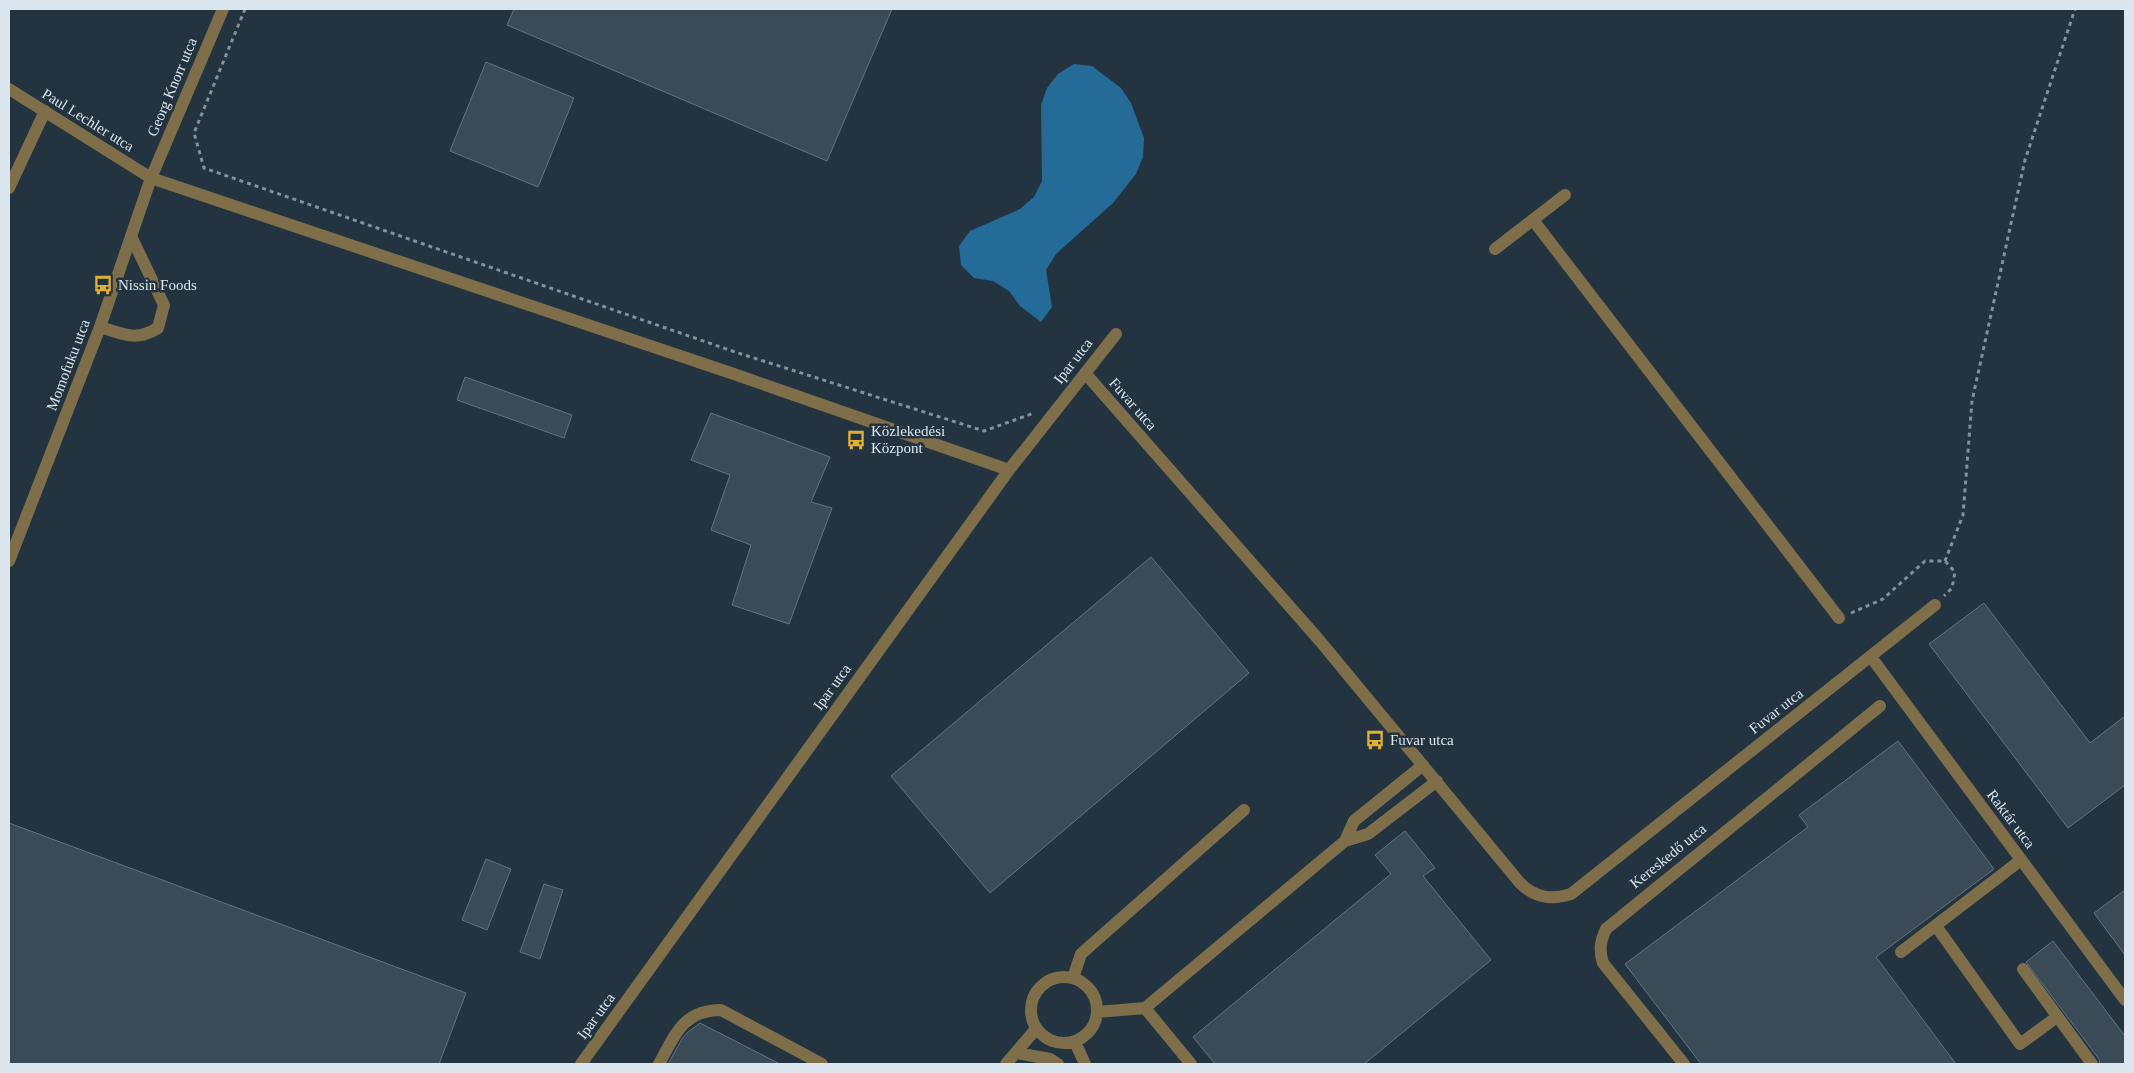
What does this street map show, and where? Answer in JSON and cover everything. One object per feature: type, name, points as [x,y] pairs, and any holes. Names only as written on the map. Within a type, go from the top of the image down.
[{"type":"street","name":"Georg Knorr utca","points":[[151,178],[223,9]]},
{"type":"street","name":"Paul Lechler utca","points":[[9,89],[151,178],[731,373],[1009,470]]},
{"type":"street","points":[[9,188],[45,111]]},
{"type":"street","name":"Momofuku utca","points":[[9,561],[100,327],[151,178]]},
{"type":"street","points":[[1495,249],[1565,195]]},
{"type":"street","points":[[1533,220],[1839,618]]},
{"type":"street","points":[[100,327],[130,336],[145,336],[158,328],[164,306],[132,236]]},
{"type":"street","name":"Ipar utca","points":[[581,1064],[1009,470],[1116,334]]},
{"type":"street","name":"Fuvar utca","points":[[1084,374],[1320,642],[1527,891],[1538,896],[1560,898],[1571,894],[1935,605]]},
{"type":"street","name":"Raktár utca","points":[[1871,657],[2125,1000]]},
{"type":"street","name":"Kereskedő utca","points":[[1684,1064],[1603,963],[1599,952],[1600,943],[1606,929],[1880,706]]},
{"type":"street","points":[[1097,1012],[1145,1008],[1344,841],[1354,821],[1423,765]]},
{"type":"street","points":[[1344,841],[1368,834],[1437,781]]},
{"type":"street","points":[[1073,978],[1081,954],[1244,810]]},
{"type":"street","points":[[1901,952],[2021,860]]},
{"type":"street","points":[[1936,926],[2020,1044],[2057,1017]]},
{"type":"street","points":[[2023,969],[2092,1064]]},
{"type":"street","points":[[1062,977],[1073,978],[1083,983],[1091,991],[1096,1001],[1097,1012],[1095,1023],[1089,1032],[1075,1042],[1064,1044],[1053,1042],[1036,1030],[1030,1009],[1032,998],[1038,989],[1051,979],[1062,977]]},
{"type":"street","points":[[1145,1008],[1190,1064]]},
{"type":"street","points":[[659,1064],[681,1027],[695,1014],[707,1010],[721,1010],[822,1064]]},
{"type":"street","points":[[1006,1064],[1036,1030]]},
{"type":"street","points":[[1075,1042],[1084,1064]]},
{"type":"street","points":[[1017,1053],[1050,1059],[1058,1064]]},
{"type":"path","points":[[245,9],[194,133],[204,168],[735,352],[984,431],[1060,404]]},
{"type":"path","points":[[1945,561],[1963,516],[1972,401],[2025,160],[2075,9]]},
{"type":"path","points":[[1839,618],[1883,599],[1924,561],[1945,561],[1955,572],[1952,588],[1935,605]]},
{"type":"water","points":[[1074,64],[1092,66],[1121,88],[1131,103],[1144,138],[1143,157],[1136,174],[1113,203],[1056,254],[1046,270],[1052,307],[1041,322],[1020,306],[1009,291],[993,281],[974,278],[961,265],[959,246],[970,231],[1020,209],[1034,197],[1042,181],[1041,105],[1047,88],[1058,74]]},
{"type":"building","points":[[514,9],[892,9],[827,161],[507,25]]},
{"type":"building","points":[[486,62],[574,98],[538,187],[450,151]]},
{"type":"building","points":[[465,377],[572,415],[564,438],[457,400]]},
{"type":"building","points":[[711,413],[830,457],[811,502],[832,508],[789,624],[732,605],[751,545],[711,530],[730,475],[691,460]]},
{"type":"building","points":[[1151,557],[1249,673],[990,893],[891,776]]},
{"type":"building","points":[[1984,603],[2090,743],[2125,716],[2125,785],[2068,828],[1929,644]]},
{"type":"building","points":[[1898,741],[1994,869],[1876,957],[1956,1064],[1701,1064],[1625,964],[1808,827],[1799,815]]},
{"type":"building","points":[[9,823],[466,993],[439,1064],[9,1064]]},
{"type":"building","points":[[1405,831],[1435,868],[1423,876],[1491,960],[1364,1064],[1215,1064],[1193,1037],[1391,874],[1375,855]]},
{"type":"building","points":[[486,859],[511,869],[487,930],[462,920]]},
{"type":"building","points":[[544,884],[563,890],[540,959],[520,952]]},
{"type":"building","points":[[2125,890],[2125,955],[2094,913]]},
{"type":"building","points":[[2053,941],[2125,1036],[2125,1064],[2100,1064],[2099,1059],[2026,962]]},
{"type":"building","points":[[700,1023],[780,1064],[668,1064],[682,1039]]},
{"type":"place","name":"Nissin Foods","points":[[103,285]]},
{"type":"place","name":"Közlekedési Központ","points":[[856,440]]},
{"type":"place","name":"Fuvar utca","points":[[1375,740]]}]
